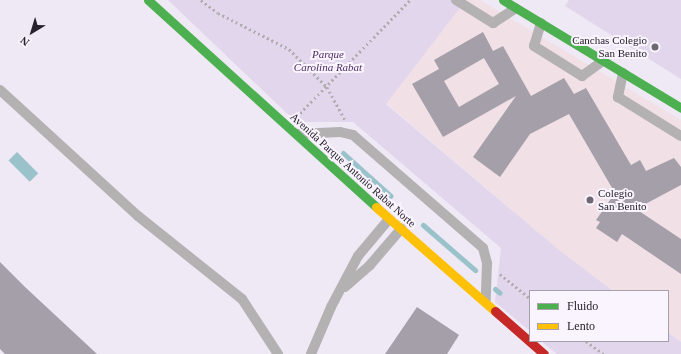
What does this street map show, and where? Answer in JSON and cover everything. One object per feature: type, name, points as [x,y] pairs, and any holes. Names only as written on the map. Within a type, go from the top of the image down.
[{"type":"street","name":"Avenida Parque Antonio Rabat Norte","points":[[148,0],[389,219],[529,341]]},
{"type":"street","points":[[503,0],[681,108]]},
{"type":"street","name":"Avenida Parque Antonio Rabat Norte","points":[[530,342],[544,354]]},
{"type":"lane","points":[[456,0],[493,23],[516,8]]},
{"type":"lane","points":[[541,23],[534,46],[582,76],[603,61]]},
{"type":"lane","points":[[623,73],[618,97],[681,136]]},
{"type":"lane","points":[[0,90],[138,216],[242,299],[278,354]]},
{"type":"lane","points":[[295,134],[340,132],[353,135],[483,248],[488,263],[485,304]]},
{"type":"lane","points":[[311,354],[331,308],[358,256],[389,219]]},
{"type":"lane","points":[[341,291],[370,265],[401,229]]},
{"type":"path","points":[[201,0],[218,13],[289,49],[327,87],[353,135]]},
{"type":"path","points":[[286,126],[327,87],[410,0]]},
{"type":"path","points":[[488,263],[529,297]]},
{"type":"path","points":[[587,342],[604,354]]},
{"type":"shaded area","name":"Colegio San Benito","points":[[466,0],[480,0],[681,120],[681,342],[669,333],[669,290],[612,290],[559,250],[386,103]]},
{"type":"green space","name":"Parque Carolina Rabat","points":[[168,0],[466,0],[386,104],[559,250],[612,290],[529,290],[529,330],[495,302],[501,248],[353,122],[296,122]]},
{"type":"green space","name":"Canchas Colegio San Benito","points":[[569,0],[681,0],[681,79],[565,6]]},
{"type":"green space","points":[[669,333],[681,342],[681,354],[557,354],[542,342],[669,342]]},
{"type":"water","points":[[17,152],[38,173],[30,182],[9,160]]},
{"type":"building","points":[[483,32],[493,51],[503,46],[531,96],[564,78],[574,94],[586,88],[631,165],[640,160],[646,171],[674,158],[681,167],[681,185],[636,209],[681,239],[681,274],[622,234],[617,242],[596,228],[600,222],[596,220],[615,193],[569,114],[530,134],[500,177],[473,157],[516,96],[443,137],[412,84],[439,69],[434,60]],"holes":[[[484,58],[499,84],[459,107],[444,81]]]},
{"type":"building","points":[[0,262],[97,354],[5,354],[0,349]]},
{"type":"building","points":[[417,307],[459,335],[447,354],[385,354]]},
{"type":"waterway","points":[[343,153],[391,196]]},
{"type":"waterway","points":[[423,225],[475,270]]},
{"type":"waterway","points":[[495,289],[500,293]]},
{"type":"traffic: fast","points":[[148,0],[376,207]]},
{"type":"traffic: fast","points":[[503,0],[681,108]]},
{"type":"traffic: slow","points":[[376,207],[495,311]]},
{"type":"traffic: jam","points":[[495,311],[529,341]]},
{"type":"traffic: jam","points":[[530,342],[544,354]]},
{"type":"place","name":"Canchas Colegio San Benito","points":[[655,47]]},
{"type":"place","name":"Colegio San Benito","points":[[590,200]]}]
